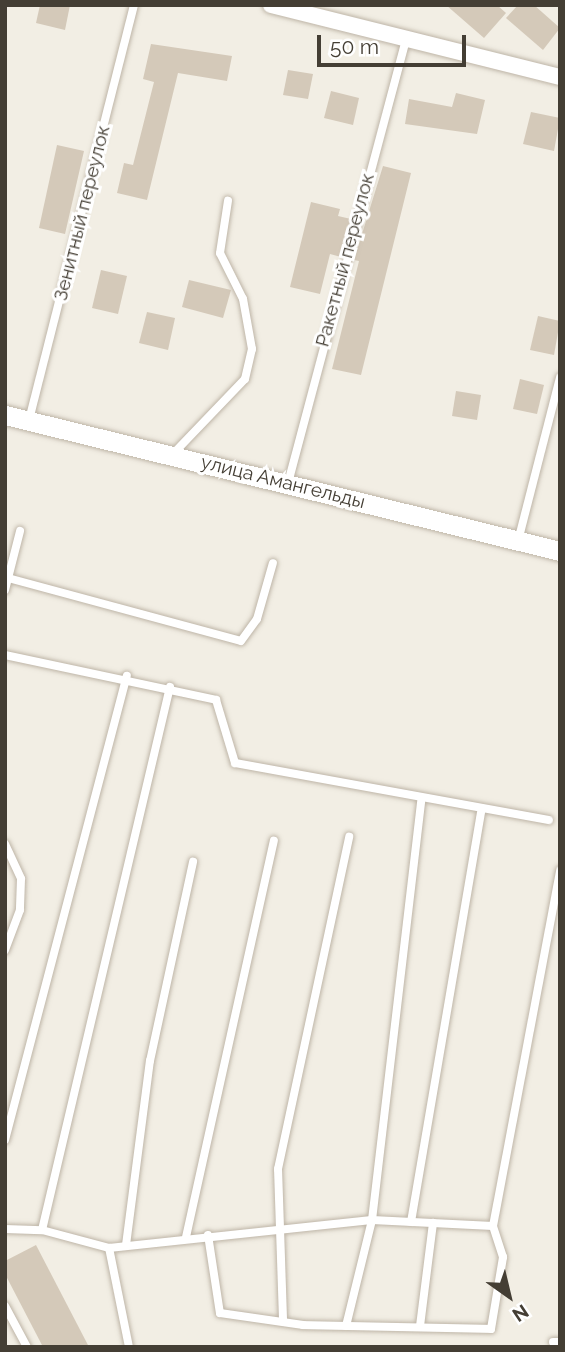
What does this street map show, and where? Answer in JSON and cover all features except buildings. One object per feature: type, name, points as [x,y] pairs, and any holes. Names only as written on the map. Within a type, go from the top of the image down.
[{"type":"street","points":[[271,5],[560,77]]},
{"type":"street","name":"улица Амангельды","points":[[5,415],[560,551]]},
{"type":"lane","name":"Зенитный переулок","points":[[29,420],[134,5]]},
{"type":"lane","name":"Ракетный переулок","points":[[288,483],[406,38]]},
{"type":"lane","points":[[172,455],[245,379],[250,359],[243,299],[220,253],[228,201]]},
{"type":"lane","points":[[518,541],[560,377]]},
{"type":"lane","points":[[5,590],[20,531]]},
{"type":"lane","points":[[8,579],[241,641],[257,619],[273,563]]},
{"type":"lane","points":[[5,655],[127,677],[216,700],[234,763],[481,812],[549,820]]},
{"type":"lane","points":[[5,1140],[127,677]]},
{"type":"lane","points":[[42,1230],[170,687]]},
{"type":"lane","points":[[346,1326],[372,1220],[421,800]]},
{"type":"lane","points":[[411,1222],[481,812]]},
{"type":"lane","points":[[283,1319],[284,1228],[278,1168],[349,838]]},
{"type":"lane","points":[[186,1237],[274,841]]},
{"type":"lane","points":[[5,844],[21,889],[5,950]]},
{"type":"lane","points":[[126,1245],[150,1061],[193,862]]},
{"type":"lane","points":[[208,1235],[220,1313],[346,1326],[491,1329],[503,1257],[493,1226],[560,870]]},
{"type":"lane","points":[[5,1229],[42,1230],[109,1248],[186,1237],[372,1220],[493,1226]]},
{"type":"lane","points":[[420,1326],[433,1223]]},
{"type":"lane","points":[[109,1248],[129,1347]]},
{"type":"lane","points":[[5,1306],[27,1347]]}]
